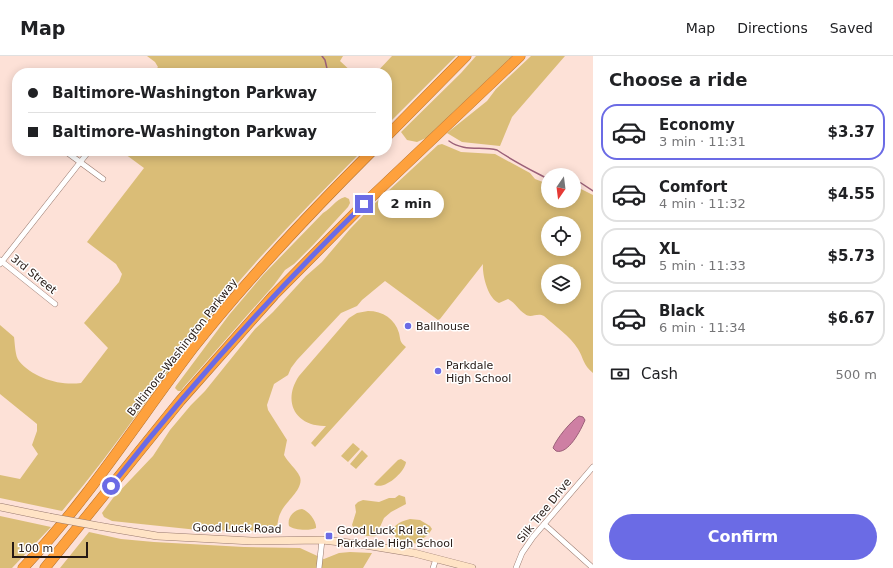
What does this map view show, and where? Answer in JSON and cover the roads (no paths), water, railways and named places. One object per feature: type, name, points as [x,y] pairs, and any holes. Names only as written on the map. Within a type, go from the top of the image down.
[{"type":"highway","points":[[392,131],[466,56]]},
{"type":"highway","points":[[45,568],[180,401],[274,295],[353,215],[520,56]]},
{"type":"highway","name":"Baltimore-Washington Parkway","points":[[23,568],[80,503],[162,389],[222,313],[286,239],[367,156]]},
{"type":"main road","name":"Good Luck Road","points":[[0,507],[98,526],[164,536],[252,541],[322,540],[382,547],[472,568]]},
{"type":"street","points":[[72,156],[103,179]]},
{"type":"street","points":[[1,262],[85,156]]},
{"type":"street","name":"3rd Street","points":[[1,262],[55,304]]},
{"type":"street","name":"Silk Tree Drive","points":[[516,568],[527,545],[593,467]]},
{"type":"street","points":[[544,524],[593,568]]},
{"type":"street","points":[[319,568],[322,540]]},
{"type":"street","points":[[433,568],[436,559]]},
{"type":"waterway","points":[[322,56],[325,60],[327,68]]},
{"type":"waterway","points":[[449,141],[467,148],[497,150],[541,175]]},
{"type":"waterway","points":[[581,183],[593,191]]},
{"type":"place","name":"Ballhouse","points":[[408,326]]},
{"type":"place","name":"Parkdale High School","points":[[438,371]]},
{"type":"place","name":"Good Luck Rd at Parkdale High School","points":[[329,536]]}]
